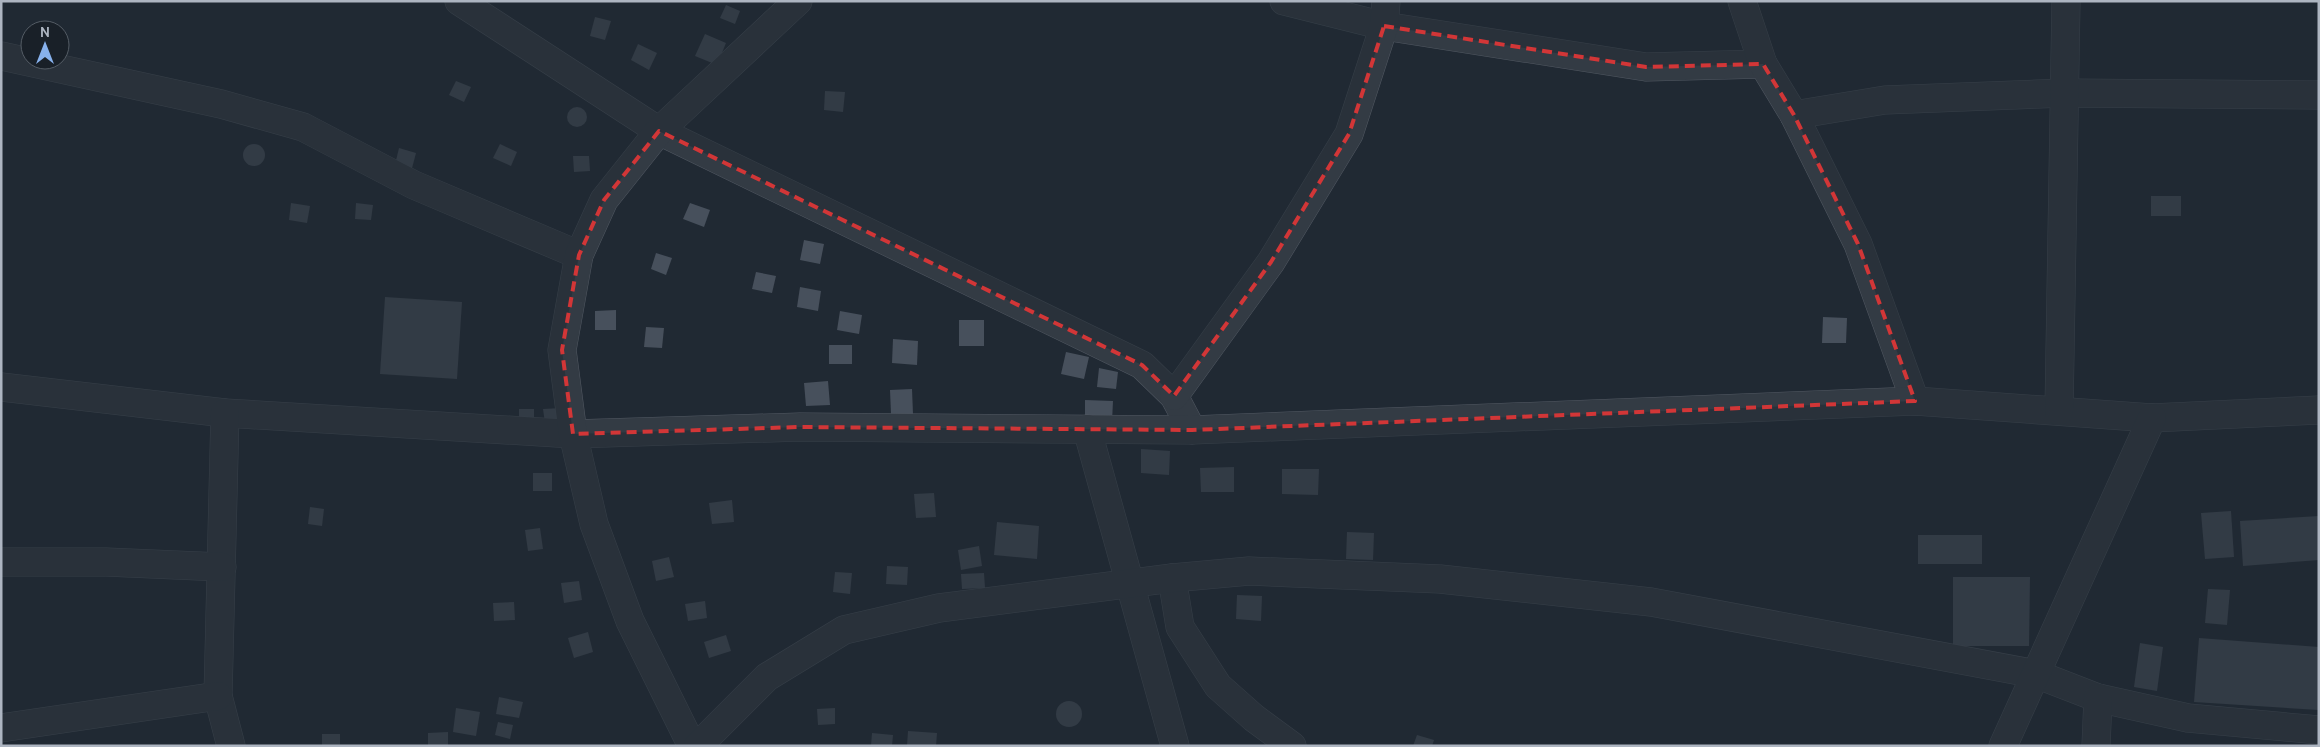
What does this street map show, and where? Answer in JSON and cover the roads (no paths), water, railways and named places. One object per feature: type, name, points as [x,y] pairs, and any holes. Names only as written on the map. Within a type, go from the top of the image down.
[{"type":"street","points":[[459,1],[659,131],[1142,365],[1174,396],[1192,430]]},
{"type":"street","points":[[692,746],[630,621],[594,524],[573,434],[562,350],[580,255],[604,200],[659,131],[798,1]]},
{"type":"street","points":[[1284,1],[1385,13],[1646,67],[1762,64]]},
{"type":"street","points":[[1742,1],[1762,64],[1794,115],[1858,244],[1914,402]]},
{"type":"street","points":[[2059,411],[2066,1]]},
{"type":"street","points":[[1174,396],[1271,262],[1349,134],[1385,13]]},
{"type":"street","points":[[1,56],[221,104],[303,127],[414,185],[580,255]]},
{"type":"street","points":[[1794,115],[1885,100],[2065,94],[2319,95]]},
{"type":"street","points":[[1,387],[225,413],[573,434],[800,427],[1192,430],[1914,402],[2152,418],[2319,410]]},
{"type":"street","points":[[225,413],[218,696],[231,746]]},
{"type":"street","points":[[2003,746],[2152,418]]},
{"type":"street","points":[[1087,429],[1175,746]]},
{"type":"street","points":[[1,562],[106,562],[222,567]]},
{"type":"street","points":[[698,746],[767,677],[844,630],[938,608],[1172,578],[1249,571],[1440,579],[1651,602],[2036,674],[2098,698],[2188,718],[2319,730]]},
{"type":"street","points":[[1172,578],[1180,627],[1218,686],[1254,718],[1292,746]]},
{"type":"street","points":[[1,728],[218,696]]},
{"type":"street","points":[[2096,746],[2098,698]]}]
